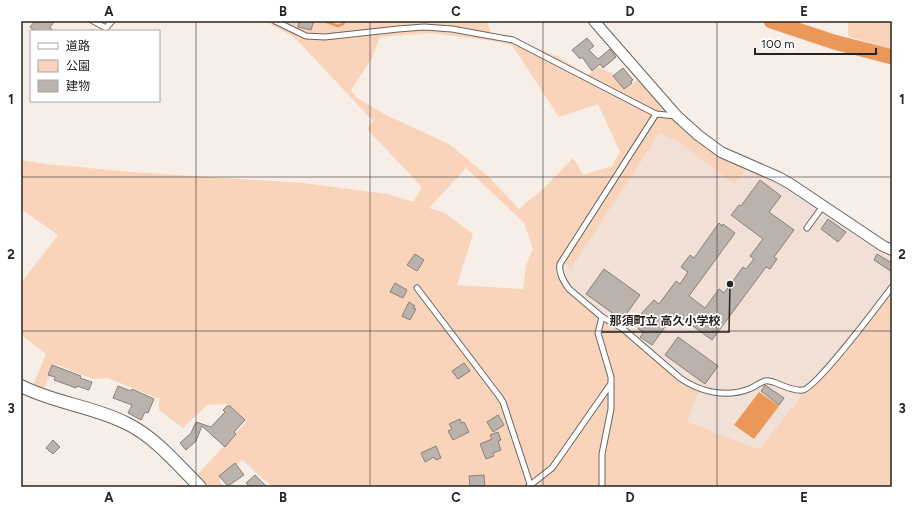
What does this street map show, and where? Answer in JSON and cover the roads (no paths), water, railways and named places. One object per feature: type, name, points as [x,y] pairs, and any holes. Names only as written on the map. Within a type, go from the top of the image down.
[{"type":"street","points":[[594,21],[677,116],[698,135],[721,152],[778,177],[883,246],[892,250]]},
{"type":"street","points":[[22,388],[51,399],[111,416],[139,430],[162,448],[200,487]]},
{"type":"lane","points":[[93,21],[106,28],[112,21]]},
{"type":"lane","points":[[275,21],[306,36],[325,37],[424,27],[452,29],[513,40],[656,114],[677,116]]},
{"type":"lane","points":[[656,114],[560,264],[559,269],[565,284],[602,317],[622,328],[680,378],[705,391],[736,393],[750,389],[765,381],[769,381],[790,390],[804,390],[809,388],[825,371],[892,288]]},
{"type":"lane","points":[[807,228],[823,206]]},
{"type":"lane","points":[[417,288],[503,402],[530,486],[548,473],[552,468],[610,385]]},
{"type":"lane","points":[[602,317],[598,333],[610,376],[611,409],[602,454],[602,487]]},
{"type":"waterway","points":[[324,21],[338,26],[343,24],[345,21]]},
{"type":"waterway","points":[[771,21],[834,42],[892,57]]},
{"type":"place","name":"那須町立 高久小学校","points":[[730,284]]}]
